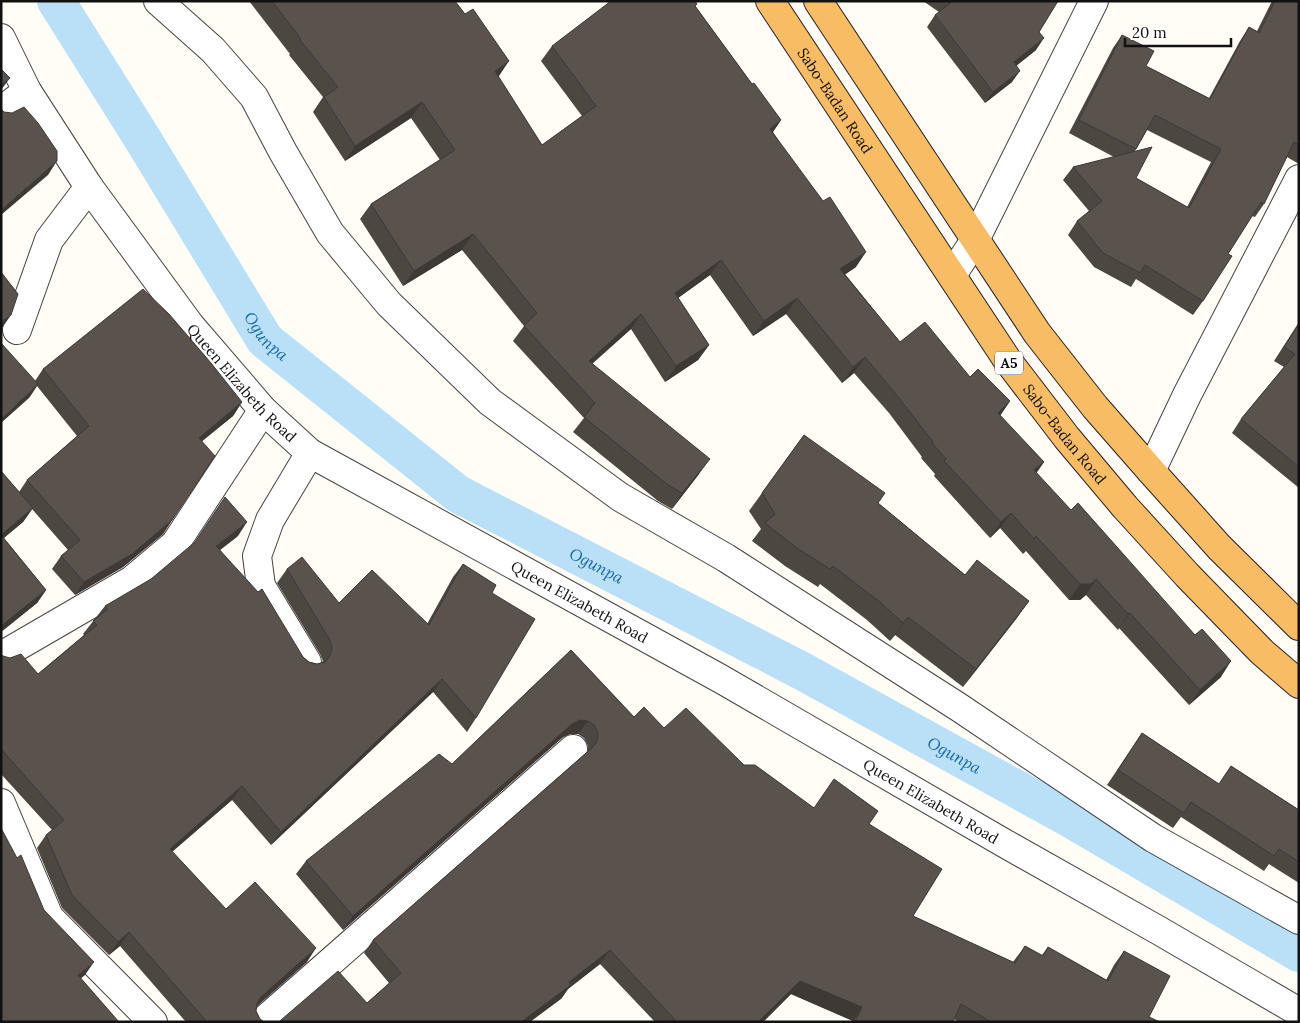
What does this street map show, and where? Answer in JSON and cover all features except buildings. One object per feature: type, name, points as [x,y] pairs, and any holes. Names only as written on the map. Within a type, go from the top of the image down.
[{"type":"highway","name":"Sabo-Badan Road","points":[[770,1],[1008,361],[1067,438],[1187,575],[1262,652],[1299,684]]},
{"type":"highway","name":"A5","points":[[818,1],[1037,333],[1095,406],[1151,471],[1219,547],[1299,626]]},
{"type":"street","points":[[158,1],[213,50],[254,97],[283,152],[330,233],[389,304],[490,402],[620,498],[726,558],[960,708],[1154,838],[1299,920]]},
{"type":"street","points":[[952,275],[975,240],[1094,1]]},
{"type":"street","name":"Queen Elizabeth Road","points":[[1,38],[27,91],[89,187],[190,325],[264,410],[310,453],[721,679],[1299,1012]]},
{"type":"street","points":[[1,111],[27,91]]},
{"type":"street","points":[[1151,471],[1186,394],[1299,179]]},
{"type":"street","points":[[17,330],[49,240],[89,187]]},
{"type":"street","points":[[1,656],[132,580],[176,544],[264,410]]},
{"type":"street","points":[[307,662],[261,586],[257,556],[270,520],[310,453]]},
{"type":"street","points":[[262,1022],[573,749]]},
{"type":"street","points":[[1,803],[49,917],[153,1022]]},
{"type":"waterway","name":"Ogunpa","points":[[56,1],[265,340],[458,494],[802,671],[1071,819],[1299,953]]}]
